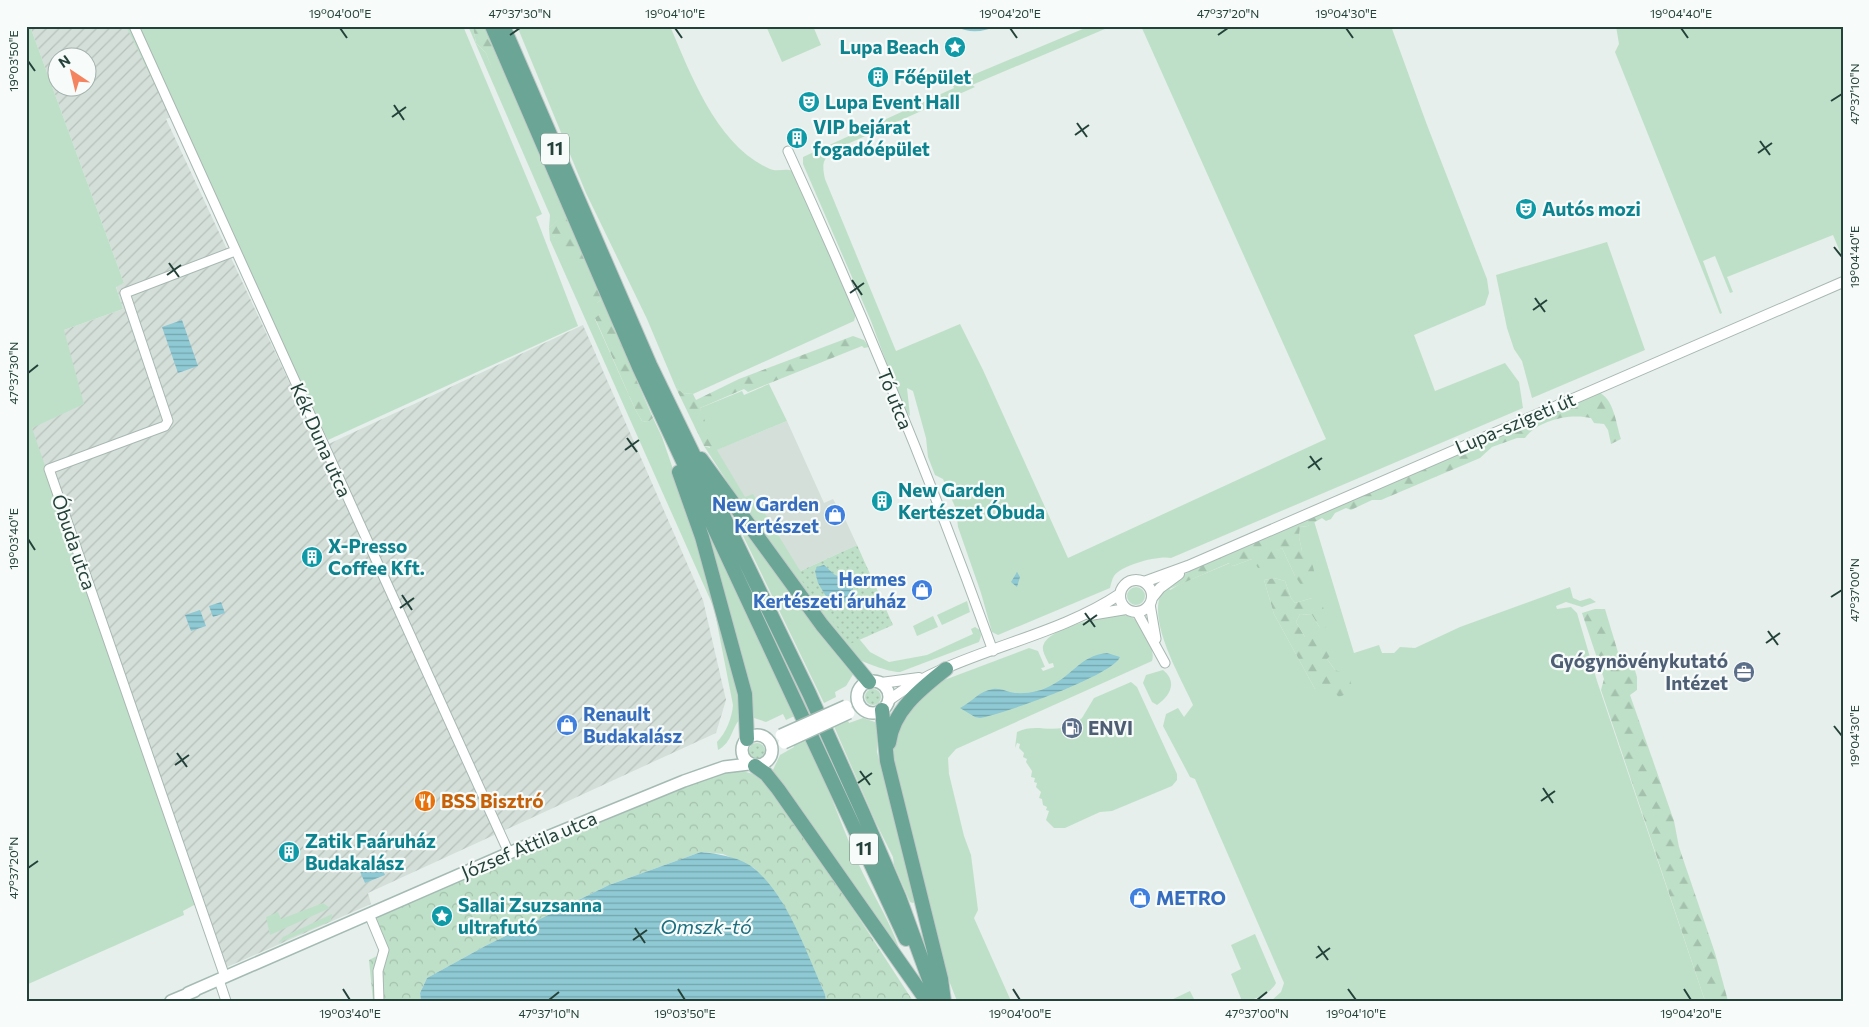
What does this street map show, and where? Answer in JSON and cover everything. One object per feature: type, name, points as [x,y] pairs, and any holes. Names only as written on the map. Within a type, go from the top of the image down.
[{"type":"main road","name":"11","points":[[492,26],[594,265],[677,436]]},
{"type":"main road","name":"11","points":[[503,26],[677,436],[888,904],[937,1001]]},
{"type":"main road","points":[[677,436],[760,537],[822,625],[875,682],[887,689],[888,761],[941,979],[944,1001]]},
{"type":"main road","points":[[677,436],[675,461],[702,537],[745,694],[745,742],[742,755],[768,776],[778,789],[927,1001]]},
{"type":"main road","points":[[888,761],[892,727],[907,702],[946,669]]},
{"type":"main road","points":[[847,709],[858,696],[861,687],[875,682]]},
{"type":"main road","points":[[858,696],[863,709]]},
{"type":"main road","points":[[745,742],[757,735],[766,738],[782,739],[847,709],[863,709],[872,713],[886,705]]},
{"type":"main road","points":[[766,738],[772,744],[772,753]]},
{"type":"main road","points":[[752,765],[764,764],[782,739]]},
{"type":"main road","name":"József Attila utca","points":[[684,781],[729,758],[745,742]]},
{"type":"main road","name":"József Attila utca","points":[[172,1001],[509,853],[684,781],[724,767],[752,765]]},
{"type":"street","name":"Kék Duna utca","points":[[134,26],[509,853]]},
{"type":"street","name":"Tó utca","points":[[788,151],[870,339],[947,525],[993,651]]},
{"type":"street","name":"Óbuda utca","points":[[218,980],[49,469],[165,426],[168,421],[125,293],[235,251]]},
{"type":"street","name":"Lupa-szigeti út","points":[[1060,624],[1120,594],[1121,589],[1129,581],[1144,582],[1188,566],[1843,282]]},
{"type":"street","name":"Lupa-szigeti út","points":[[875,682],[903,682],[946,669],[1060,624],[1098,612],[1144,610],[1160,588],[1188,566]]},
{"type":"street","points":[[1144,582],[1151,589],[1158,649]]},
{"type":"street","points":[[1120,594],[1121,602],[1132,611],[1158,649],[1165,663]]},
{"type":"street","name":"Lupa-szigeti út","points":[[886,705],[901,691],[946,669]]},
{"type":"street","points":[[369,914],[384,950],[378,971],[379,1001]]},
{"type":"street","points":[[218,980],[226,1001]]},
{"type":"shaded area","points":[[30,26],[374,26],[166,119],[320,448],[583,325],[703,600],[726,700],[716,733],[368,893],[371,904],[227,967],[159,776],[29,427],[64,330],[123,309],[116,286],[124,283],[56,98],[98,98],[98,48],[48,48],[48,75]]},
{"type":"shaded area","points":[[787,421],[824,503],[833,499],[837,506],[839,506],[857,545],[796,573],[711,452]]},
{"type":"green space","points":[[26,26],[30,26],[48,75],[48,98],[56,98],[124,283],[116,287],[123,309],[64,330],[84,404],[32,428],[152,775],[155,790],[196,904],[183,911],[184,915],[26,985]]},
{"type":"green space","points":[[126,26],[463,26],[542,214],[536,217],[578,326],[328,440]]},
{"type":"green space","points":[[468,26],[473,26],[476,43],[486,53],[492,68],[494,46],[600,292],[597,303],[602,299],[608,314],[600,314],[595,319],[635,409],[642,421],[648,422],[653,418],[662,437],[710,577],[732,664],[742,717],[727,743],[718,750],[717,742],[728,725],[733,705],[714,608],[550,240],[553,236],[584,258],[564,216],[549,228],[550,215]]},
{"type":"green space","points":[[473,26],[486,26],[499,63],[492,69],[486,53],[476,43]]},
{"type":"green space","points":[[517,26],[670,26],[687,66],[708,107],[735,144],[751,158],[770,169],[792,171],[856,314],[854,321],[693,394],[683,393],[676,388],[647,319],[586,193]]},
{"type":"green space","points":[[766,26],[813,26],[821,45],[782,62]]},
{"type":"green space","points":[[1090,26],[1112,26],[972,85],[975,87],[834,150],[827,156],[823,166],[825,179],[896,351],[960,324],[983,370],[1068,558],[1326,439],[1141,26],[1391,26],[1487,279],[1489,293],[1485,305],[1414,335],[1435,391],[1505,363],[1519,382],[1523,408],[1171,558],[1158,558],[1124,568],[1114,576],[1110,588],[998,635],[992,632],[981,593],[958,527],[956,509],[943,479],[935,475],[928,457],[926,438],[913,391],[907,388],[910,416],[904,410],[871,321],[803,164],[803,157],[954,88],[953,86],[975,74]]},
{"type":"green space","points":[[1616,26],[1843,26],[1843,259],[1833,235],[1727,277],[1733,292],[1730,293],[1715,256],[1703,261],[1722,313],[1720,314],[1615,52],[1619,44]]},
{"type":"green space","points":[[564,215],[568,219],[584,258],[583,265],[566,260],[554,236],[550,241],[549,228]]},
{"type":"green space","points":[[1607,242],[1645,350],[1532,398],[1522,361],[1514,349],[1507,328],[1496,275]]},
{"type":"green space","points":[[597,289],[602,299],[597,303],[588,302],[585,293]]},
{"type":"green space","points":[[600,314],[608,314],[653,418],[648,422],[642,421],[635,409],[595,318]]},
{"type":"green space","points":[[853,336],[864,340],[869,347],[864,348],[862,346],[748,392],[744,389],[700,408],[715,447],[704,446],[676,388],[683,393],[693,394],[696,400],[739,379]]},
{"type":"green space","points":[[769,384],[787,421],[717,450],[745,497],[753,494],[799,569],[814,584],[870,652],[889,662],[927,655],[973,634],[971,629],[975,627],[980,630],[979,642],[900,672],[877,667],[854,657],[747,512],[704,446],[710,448],[700,408],[742,391],[744,395]]},
{"type":"green space","points":[[1598,392],[1608,400],[1611,406],[1621,439],[1611,444],[1608,430],[1604,424],[1594,423],[1591,418],[1574,416],[1555,419],[1538,427],[1525,438],[1517,438],[1492,447],[1480,458],[1381,500],[1372,500],[1351,510],[1346,508],[1335,513],[1331,519],[1326,521],[1322,518],[1308,526],[1300,527],[1299,537],[1302,551],[1310,558],[1312,563],[1316,590],[1309,586],[1303,588],[1295,576],[1282,548],[1276,551],[1280,560],[1276,565],[1258,568],[1252,559],[1233,566],[1229,563],[1165,591],[1174,580],[1213,559]]},
{"type":"green space","points":[[732,513],[857,668],[846,686],[835,692],[836,697],[824,703]]},
{"type":"green space","points":[[1314,521],[1354,653],[1379,645],[1382,653],[1394,653],[1400,647],[1415,648],[1460,627],[1570,587],[1573,598],[1580,601],[1590,598],[1596,602],[1582,607],[1566,602],[1556,606],[1557,609],[1571,607],[1577,613],[1597,681],[1705,1001],[1271,1001],[1281,992],[1284,983],[1195,779],[1190,777],[1163,726],[1166,714],[1178,708],[1184,717],[1193,705],[1165,644],[1158,611],[1160,596],[1167,585],[1170,590],[1230,563],[1233,566],[1282,548],[1295,576],[1302,551],[1299,537],[1300,527],[1308,526]],"holes":[[[1274,578],[1285,581],[1291,598],[1295,603],[1312,598],[1320,628],[1312,615],[1300,614],[1296,622],[1305,637],[1327,647],[1327,659],[1335,670],[1315,689],[1274,614],[1264,580]]]},
{"type":"green space","points":[[710,535],[801,713],[786,720],[783,714],[766,722],[751,717]]},
{"type":"green space","points":[[857,545],[893,625],[850,644],[796,573]]},
{"type":"green space","points":[[1274,578],[1285,581],[1291,598],[1295,603],[1312,598],[1321,600],[1328,624],[1325,628],[1320,628],[1312,615],[1300,614],[1296,622],[1305,637],[1318,632],[1325,639],[1327,647],[1332,647],[1335,651],[1327,659],[1335,670],[1349,675],[1353,691],[1339,697],[1328,686],[1315,689],[1274,614],[1264,580]]},
{"type":"green space","points":[[1136,587],[1142,590],[1145,596],[1142,602],[1136,605],[1130,602],[1127,596],[1130,590]]},
{"type":"green space","points":[[967,601],[970,612],[942,625],[937,615]]},
{"type":"green space","points":[[1595,609],[1605,609],[1623,669],[1634,667],[1637,677],[1637,690],[1630,695],[1674,821],[1679,847],[1715,953],[1728,1001],[1705,1001],[1601,690],[1604,679],[1582,613]]},
{"type":"green space","points":[[1122,614],[1137,621],[1145,632],[1151,644],[1152,661],[956,749],[948,758],[949,774],[964,836],[971,855],[978,910],[974,918],[1011,1001],[957,1001],[944,968],[891,756],[893,738],[902,717],[939,682],[1029,648],[1038,651],[1045,667],[1041,668],[1043,671],[1054,667],[1053,663],[1049,664],[1043,651],[1043,646],[1047,639],[1055,633],[1078,624]]},
{"type":"green space","points":[[933,616],[938,627],[917,636],[913,626]]},
{"type":"green space","points":[[1163,670],[1168,675],[1171,684],[1169,693],[1157,705],[1152,702],[1143,683],[1146,675]]},
{"type":"green space","points":[[1131,682],[1137,687],[1177,774],[1177,780],[1172,786],[1112,811],[1100,812],[1065,828],[1054,828],[1046,820],[1049,811],[1043,805],[1042,799],[1039,798],[1041,792],[1036,787],[1035,778],[1031,777],[1032,771],[1026,762],[1027,759],[1023,757],[1024,753],[1019,748],[1020,744],[1017,743],[1015,748],[1017,732],[1029,728],[1063,728],[1068,732],[1077,728],[1078,721],[1082,718],[1094,698]]},
{"type":"green space","points":[[873,689],[881,697],[873,705],[865,697]]},
{"type":"green space","points":[[847,718],[849,723],[863,718],[878,723],[877,752],[916,901],[913,903],[910,902],[894,865],[893,857],[876,823],[833,724]]},
{"type":"green space","points":[[805,738],[820,769],[859,865],[899,948],[772,772],[780,755],[794,747],[792,743]]},
{"type":"green space","points":[[757,743],[765,751],[757,759],[749,751]]},
{"type":"green space","points":[[736,769],[753,774],[767,782],[792,815],[913,1001],[826,1001],[825,994],[780,899],[754,868],[723,854],[701,852],[609,885],[487,945],[427,978],[420,993],[421,1001],[373,1001],[369,960],[381,954],[368,920],[714,775]]},
{"type":"green space","points":[[323,903],[330,908],[270,935],[266,917],[278,912],[281,919]]},
{"type":"green space","points":[[332,914],[331,921],[278,943],[283,937]]},
{"type":"green space","points":[[1255,934],[1276,983],[1274,987],[1262,996],[1242,1001],[1231,974],[1241,969],[1231,945]]},
{"type":"green space","points":[[1190,991],[1195,1001],[1169,1001]]},
{"type":"water","points":[[955,26],[998,26],[976,31]]},
{"type":"water","points":[[182,320],[198,366],[178,373],[162,327]]},
{"type":"water","points":[[824,565],[835,575],[847,579],[853,587],[852,597],[840,605],[830,603],[818,583],[815,571],[817,567]]},
{"type":"water","points":[[1017,572],[1020,577],[1017,587],[1011,582]]},
{"type":"water","points":[[221,602],[225,613],[213,617],[209,606]]},
{"type":"water","points":[[200,610],[206,626],[191,631],[185,615]]},
{"type":"water","points":[[1107,653],[1120,657],[1113,665],[1098,674],[1032,702],[980,718],[960,708],[988,690],[999,689],[1020,693],[1044,689],[1060,681],[1090,658]]},
{"type":"water","name":"Omszk-tó","points":[[701,852],[730,857],[744,862],[756,870],[768,883],[788,912],[796,928],[825,994],[826,1001],[421,1001],[420,993],[427,978],[487,945],[609,885]]},
{"type":"water","points":[[378,858],[385,875],[365,883],[358,867]]},
{"type":"place","name":"Lupa Beach","points":[[955,47]]},
{"type":"place","name":"Főépület","points":[[878,77]]},
{"type":"place","name":"Lupa Event Hall","points":[[809,102]]},
{"type":"place","name":"VIP bejárat fogadóépület","points":[[797,138]]},
{"type":"place","name":"Autós mozi","points":[[1526,209]]},
{"type":"place","name":"New Garden Kertészet Óbuda","points":[[882,501]]},
{"type":"place","name":"New Garden Kertészet","points":[[835,515]]},
{"type":"place","name":"X-Presso Coffee Kft.","points":[[312,557]]},
{"type":"place","name":"Hermes Kertészeti áruház","points":[[922,590]]},
{"type":"place","name":"Gyógynövénykutató Intézet","points":[[1744,672]]},
{"type":"place","name":"Renault Budakalász","points":[[567,725]]},
{"type":"place","name":"ENVI","points":[[1072,728]]},
{"type":"place","name":"BSS Bisztró","points":[[425,801]]},
{"type":"place","name":"Zatik Faáruház Budakalász","points":[[289,852]]},
{"type":"place","name":"METRO","points":[[1140,898]]},
{"type":"place","name":"Sallai Zsuzsanna ultrafutó","points":[[442,916]]}]
